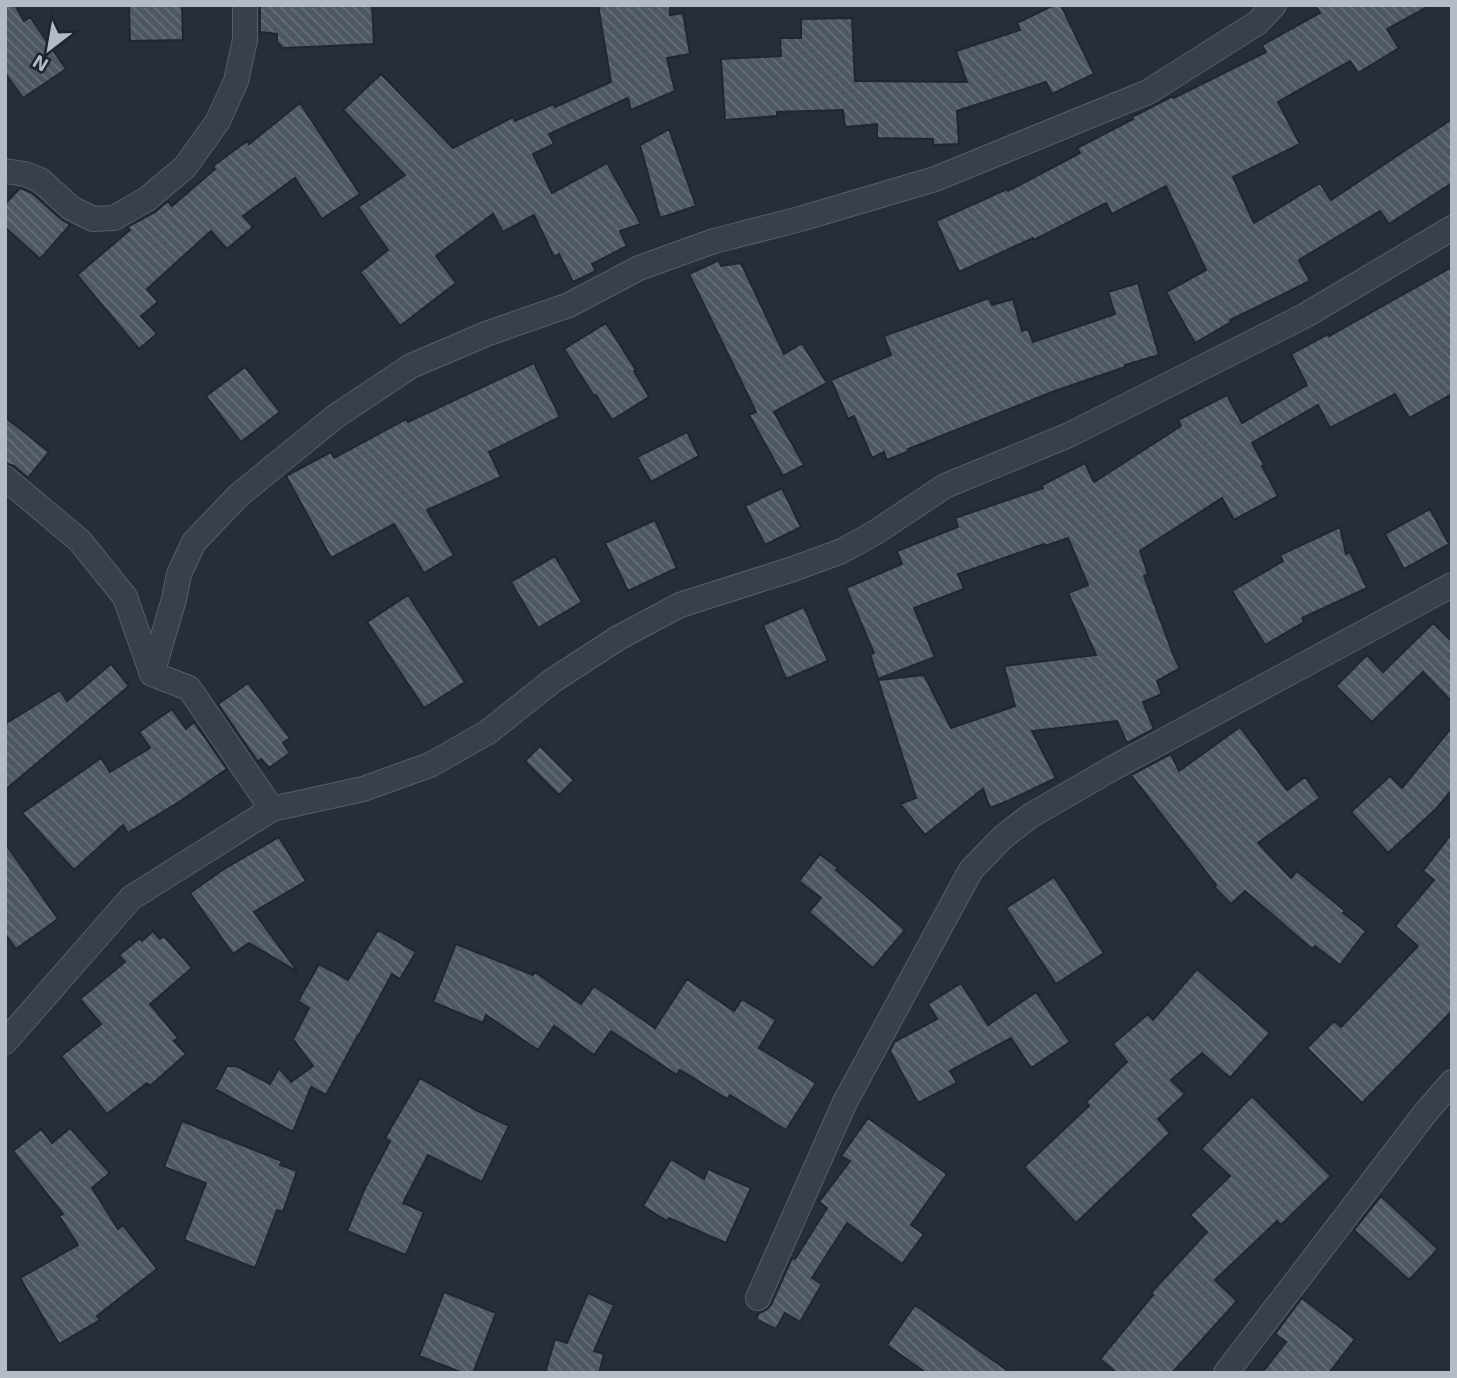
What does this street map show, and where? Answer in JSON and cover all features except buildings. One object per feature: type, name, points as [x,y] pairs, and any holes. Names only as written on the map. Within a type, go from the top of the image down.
[{"type":"street","points":[[5,172],[25,174],[40,180],[71,208],[93,219],[114,218],[147,199],[185,167],[218,121],[236,81],[245,40],[245,5]]},
{"type":"street","points":[[152,674],[179,574],[194,542],[239,495],[336,416],[411,366],[486,334],[569,305],[639,268],[714,241],[936,179],[1148,92],[1257,23],[1274,5]]},
{"type":"street","points":[[5,1042],[131,898],[272,809],[363,789],[430,765],[488,732],[552,681],[618,638],[680,605],[842,551],[945,486],[1069,435],[1306,315],[1452,228]]},
{"type":"street","points":[[5,478],[80,541],[125,597],[152,674],[189,688],[272,809]]},
{"type":"street","points":[[758,1298],[845,1102],[971,870],[1003,837],[1030,816],[1113,768],[1452,585]]},
{"type":"street","points":[[1226,1373],[1426,1112],[1452,1082]]}]
